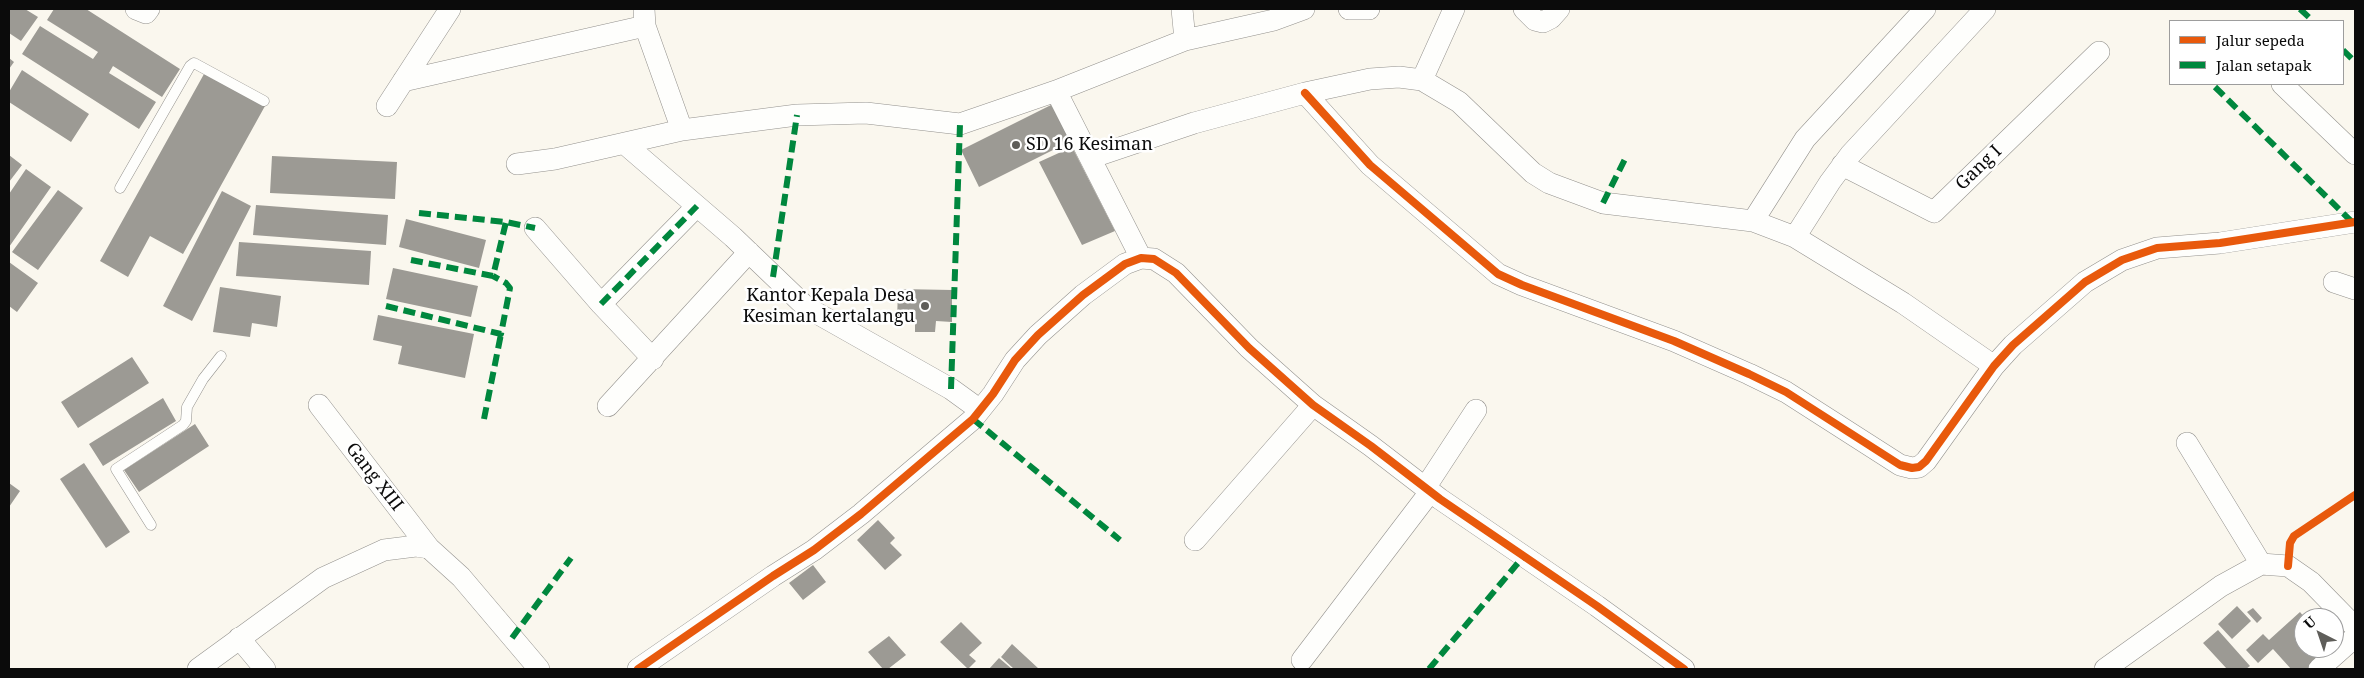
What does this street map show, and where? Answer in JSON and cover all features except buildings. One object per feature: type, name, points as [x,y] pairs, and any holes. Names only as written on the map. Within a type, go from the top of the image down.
[{"type":"street","points":[[136,9],[146,13],[148,9]]},
{"type":"street","points":[[387,106],[450,9]]},
{"type":"street","points":[[1182,9],[1186,40]]},
{"type":"street","points":[[517,164],[554,159],[682,130],[807,115],[866,114],[960,124],[1056,91],[1186,40],[1273,14],[1308,9]]},
{"type":"street","points":[[1349,9],[1369,9]]},
{"type":"street","points":[[1422,80],[1454,9]]},
{"type":"street","points":[[1524,9],[1535,20],[1543,22],[1551,18],[1560,9]]},
{"type":"street","points":[[1754,221],[1806,139],[1925,9]]},
{"type":"street","points":[[1795,238],[1842,165],[1985,9]]},
{"type":"street","points":[[403,81],[645,17],[682,130]]},
{"type":"street","name":"Gang I","points":[[1842,165],[1934,212],[2099,52]]},
{"type":"street","points":[[1090,158],[1194,123],[1304,93],[1370,78],[1399,77],[1422,80],[1459,102],[1533,173],[1565,190],[1603,203],[1754,221],[1795,238],[1903,303],[1994,366]]},
{"type":"street","points":[[2283,85],[2355,154]]},
{"type":"street","points":[[1056,91],[1141,258]]},
{"type":"street","points":[[1304,93],[1370,165],[1498,274],[1522,285],[1674,340],[1749,374],[1786,392],[1906,468],[1919,467],[1926,462],[1994,366],[2042,318],[2085,282],[2122,260],[2157,248],[2220,243],[2355,222]]},
{"type":"street","points":[[624,144],[749,252],[806,307],[952,389],[980,410]]},
{"type":"street","points":[[601,304],[697,206]]},
{"type":"street","points":[[535,228],[601,304],[653,359]]},
{"type":"street","points":[[608,406],[749,252]]},
{"type":"street","points":[[638,669],[814,550],[919,467],[972,419],[993,394],[1015,360],[1038,335],[1082,295],[1125,264],[1141,258],[1154,259],[1176,273],[1243,342],[1313,405],[1372,446],[1428,490],[1597,606],[1684,669]]},
{"type":"street","points":[[2334,282],[2355,289]]},
{"type":"street","name":"Gang XIII","points":[[319,405],[429,548],[461,577],[539,669]]},
{"type":"street","points":[[1195,540],[1313,405]]},
{"type":"street","points":[[1302,660],[1428,490],[1476,410]]},
{"type":"street","points":[[2187,443],[2262,564]]},
{"type":"street","points":[[198,669],[323,578],[384,550],[403,546],[429,548]]},
{"type":"street","points":[[2105,669],[2221,586],[2262,564],[2288,566],[2312,582],[2355,627]]},
{"type":"street","points":[[2318,669],[2355,637]]},
{"type":"street","points":[[239,638],[266,669]]},
{"type":"lane","points":[[120,188],[192,64],[197,64],[264,101]]},
{"type":"lane","points":[[150,525],[116,469],[183,425],[186,421],[187,407],[203,379],[221,356]]},
{"type":"marked path","points":[[2300,9],[2312,20]]},
{"type":"marked path","points":[[2344,51],[2355,62]]},
{"type":"marked path","points":[[2215,87],[2351,221]]},
{"type":"marked path","points":[[773,277],[797,115]]},
{"type":"marked path","points":[[951,389],[960,124]]},
{"type":"marked path","points":[[1603,203],[1627,155]]},
{"type":"marked path","points":[[601,304],[697,206]]},
{"type":"marked path","points":[[419,213],[506,222],[535,228]]},
{"type":"marked path","points":[[411,260],[493,276],[506,222]]},
{"type":"marked path","points":[[386,306],[501,334],[510,288],[506,283],[493,276]]},
{"type":"marked path","points":[[484,419],[501,334]]},
{"type":"marked path","points":[[973,419],[1120,540]]},
{"type":"marked path","points":[[1429,669],[1523,557]]},
{"type":"marked path","points":[[512,638],[571,558]]},
{"type":"cycle path","points":[[1305,93],[1370,165],[1498,274],[1522,285],[1674,341],[1749,374],[1786,392],[1900,465],[1912,468],[1919,467],[1926,461],[1994,366],[2013,345],[2085,282],[2122,260],[2157,248],[2220,243],[2355,222]]},
{"type":"cycle path","points":[[638,669],[814,550],[861,514],[973,419],[993,394],[1015,360],[1038,335],[1083,295],[1125,264],[1141,258],[1154,259],[1176,273],[1249,348],[1313,405],[1371,446],[1440,499],[1597,606],[1684,669]]},
{"type":"cycle path","points":[[2288,566],[2290,543],[2294,536],[2355,495]]},
{"type":"place","name":"SD 16 Kesiman","points":[[1016,145]]},
{"type":"place","name":"Kantor Kepala Desa Kesiman kertalangu","points":[[925,306]]}]
